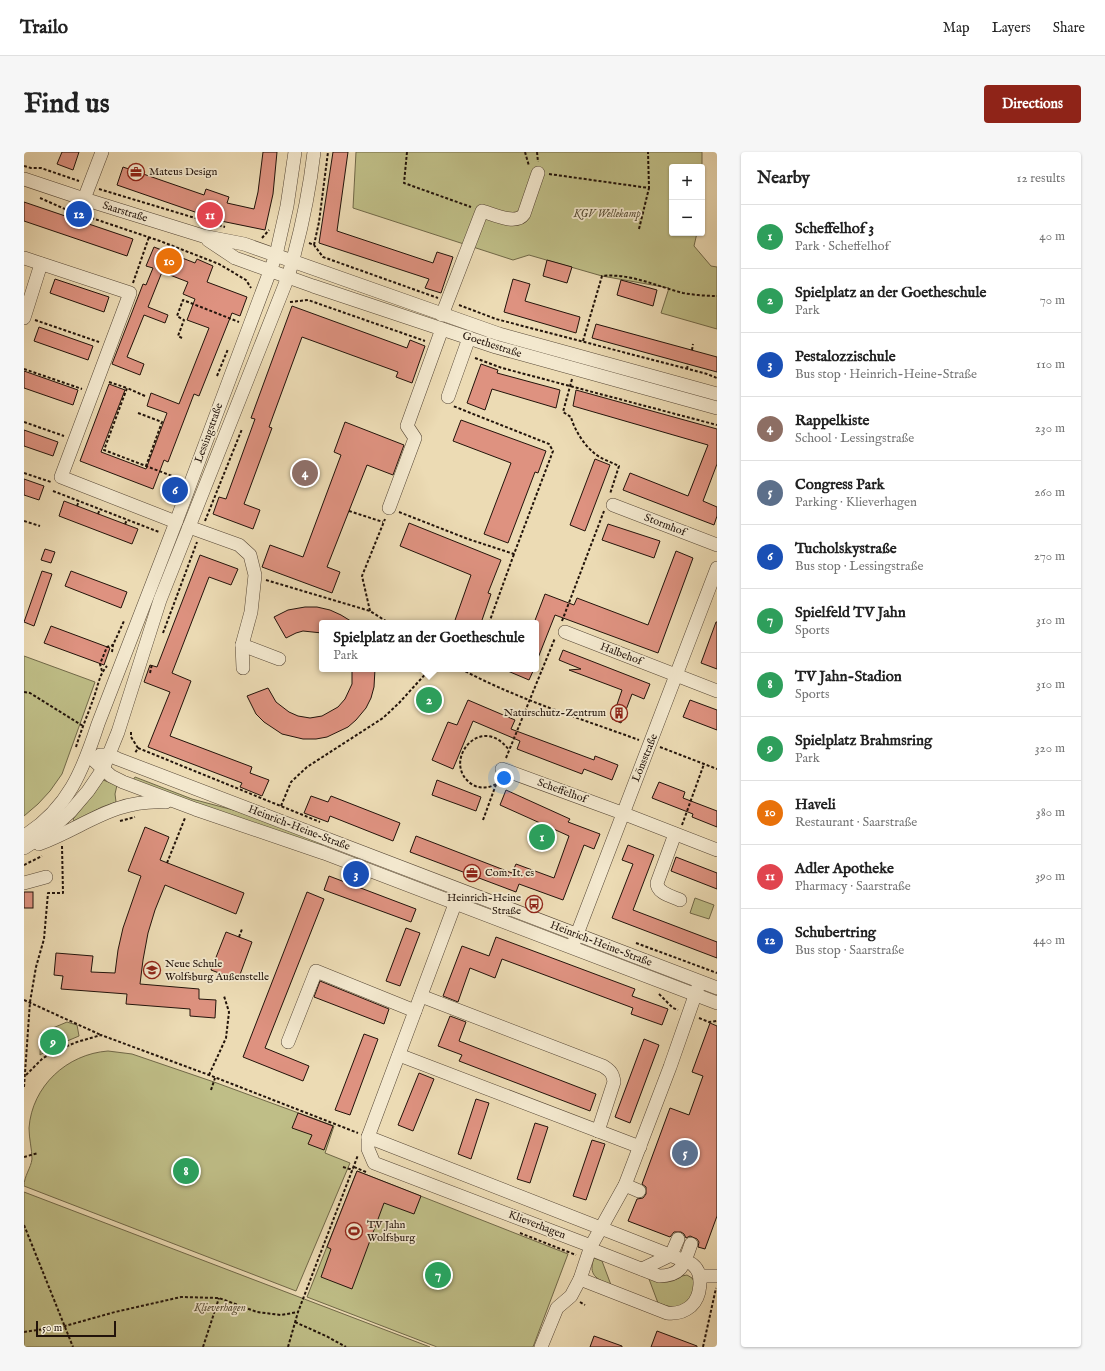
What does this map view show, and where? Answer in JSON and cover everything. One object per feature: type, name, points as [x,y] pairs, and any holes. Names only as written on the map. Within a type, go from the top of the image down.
[{"type":"street","points":[[84,199],[88,185],[102,152]]},
{"type":"street","name":"Lessingstraße","points":[[24,836],[36,829],[66,798],[88,755],[98,724],[176,522],[276,255],[287,206],[295,152]]},
{"type":"street","name":"Lessingstraße","points":[[24,848],[47,833],[70,812],[88,791],[102,769],[108,755],[129,700],[160,600],[288,277],[299,239],[314,152]]},
{"type":"street","points":[[442,315],[482,211],[509,219],[516,220],[521,218],[524,214],[536,170]]},
{"type":"street","name":"Saarstraße","points":[[24,179],[203,236],[244,244],[293,260]]},
{"type":"street","name":"Saarstraße","points":[[203,236],[235,258],[270,270]]},
{"type":"street","points":[[24,258],[130,294],[61,477],[176,522]]},
{"type":"street","name":"Goethestraße","points":[[293,260],[442,315],[499,334],[717,394]]},
{"type":"street","points":[[24,317],[41,264]]},
{"type":"street","name":"Goethestraße","points":[[270,270],[442,330],[496,347],[717,408]]},
{"type":"street","points":[[389,508],[415,438],[407,426],[442,330]]},
{"type":"street","points":[[448,401],[470,338]]},
{"type":"street","name":"Stormhof","points":[[609,504],[717,545]]},
{"type":"street","points":[[189,527],[239,545],[250,555],[254,575],[251,612],[242,645],[243,668]]},
{"type":"street","name":"Lönsstraße","points":[[572,947],[622,813],[651,744],[717,568]]},
{"type":"street","name":"Halbehof","points":[[561,630],[717,691]]},
{"type":"street","points":[[242,645],[279,659]]},
{"type":"street","name":"Heinrich-Heine-Straße","points":[[88,755],[108,755],[717,988]]},
{"type":"street","name":"Heinrich-Heine-Straße","points":[[88,755],[111,776],[123,782],[178,803],[324,853],[717,1003]]},
{"type":"street","name":"Scheffelhof","points":[[502,769],[717,850]]},
{"type":"street","name":"Heinrich-Heine-Straße","points":[[24,848],[60,841],[94,817],[122,806],[144,802],[178,803]]},
{"type":"street","points":[[677,834],[657,883],[657,887],[659,891],[680,900]]},
{"type":"street","points":[[24,883],[46,877]]},
{"type":"street","points":[[368,1137],[460,890]]},
{"type":"street","points":[[288,1042],[316,971],[415,1011]]},
{"type":"street","points":[[541,1347],[557,1308],[571,1296],[580,1279],[591,1248],[625,1185],[700,982]]},
{"type":"street","points":[[421,996],[610,1070],[614,1076],[614,1082],[598,1131]]},
{"type":"street","points":[[399,1054],[640,1147]]},
{"type":"street","name":"Klieverhagen","points":[[368,1137],[573,1217],[685,1261],[680,1269],[674,1274],[667,1276],[660,1276],[642,1269],[565,1236],[374,1162],[368,1149],[368,1137]]},
{"type":"street","points":[[625,1185],[639,1191]]},
{"type":"street","points":[[565,1236],[570,1228],[573,1217]]},
{"type":"street","points":[[642,1269],[671,1255],[678,1239]]},
{"type":"street","points":[[580,1279],[667,1313],[676,1314],[692,1305],[700,1287],[700,1276],[694,1266],[685,1261],[691,1244]]},
{"type":"street","points":[[700,1276],[717,1276]]},
{"type":"path","points":[[314,245],[319,222],[328,152]]},
{"type":"path","points":[[407,152],[404,183],[482,211]]},
{"type":"path","points":[[525,152],[528,166],[536,170],[649,188]]},
{"type":"path","points":[[639,229],[649,188],[648,152]]},
{"type":"path","points":[[24,166],[41,168],[75,179],[88,185],[232,229]]},
{"type":"path","points":[[262,238],[269,230],[281,233]]},
{"type":"path","points":[[130,294],[149,237]]},
{"type":"path","points":[[299,239],[314,245],[323,257],[496,318],[687,368],[717,378]]},
{"type":"path","points":[[578,356],[602,276],[615,275],[633,278],[684,293],[717,296]]},
{"type":"path","points":[[182,338],[178,336],[184,320],[177,316],[183,300],[240,323]]},
{"type":"path","points":[[288,309],[290,302]]},
{"type":"path","points":[[24,317],[111,346]]},
{"type":"path","points":[[692,350],[693,344]]},
{"type":"path","points":[[687,368],[688,364]]},
{"type":"path","points":[[24,370],[93,392]]},
{"type":"path","points":[[483,820],[529,700],[561,630],[609,504],[620,466],[594,454],[573,425],[571,416],[563,412],[575,370]]},
{"type":"path","points":[[98,379],[127,388],[145,396]]},
{"type":"path","points":[[127,388],[104,450],[180,479]]},
{"type":"path","points":[[448,401],[549,444],[553,451],[489,620]]},
{"type":"path","points":[[138,413],[162,422],[146,466]]},
{"type":"path","points":[[24,422],[75,440]]},
{"type":"path","points":[[161,638],[244,422]]},
{"type":"path","points":[[24,473],[56,483]]},
{"type":"path","points":[[53,491],[159,532]]},
{"type":"path","points":[[77,506],[78,501]]},
{"type":"path","points":[[370,611],[362,576],[389,508],[433,526],[514,554]]},
{"type":"path","points":[[98,514],[100,509]]},
{"type":"path","points":[[349,511],[383,522]]},
{"type":"path","points":[[125,524],[127,520]]},
{"type":"path","points":[[24,522],[40,526]]},
{"type":"path","points":[[277,584],[370,611],[384,620]]},
{"type":"path","points":[[102,671],[100,664],[107,647],[113,645],[111,656]]},
{"type":"path","points":[[76,747],[102,671],[107,666],[109,661]]},
{"type":"path","points":[[281,806],[290,782],[307,767],[383,718],[427,672]]},
{"type":"path","points":[[467,672],[529,700],[717,769]]},
{"type":"path","points":[[24,692],[30,693],[83,726]]},
{"type":"path","points":[[496,784],[490,788],[483,788],[475,786],[469,782],[461,772],[461,756],[467,744],[481,736],[497,738],[505,744],[509,750]]},
{"type":"path","points":[[138,748],[320,823]]},
{"type":"path","points":[[677,834],[704,764]]},
{"type":"path","points":[[167,863],[186,817]]},
{"type":"path","points":[[24,1087],[26,1076],[30,1002],[36,967],[44,939],[48,893],[63,893],[60,841]]},
{"type":"path","points":[[239,937],[242,929]]},
{"type":"path","points":[[659,994],[673,1008],[709,1022],[717,1021]]},
{"type":"path","points":[[210,1075],[226,1038],[228,1012],[224,996]]},
{"type":"path","points":[[24,1000],[101,1035],[210,1075],[368,1137]]},
{"type":"path","points":[[26,1076],[43,1058],[77,1042],[101,1035]]},
{"type":"path","points":[[211,1090],[215,1078]]},
{"type":"path","points":[[24,1157],[38,1153]]},
{"type":"path","points":[[288,1347],[298,1312],[358,1155]]},
{"type":"path","points":[[343,1167],[368,1173]]},
{"type":"path","points":[[24,1225],[73,1347]]},
{"type":"path","points":[[514,1230],[578,1256]]},
{"type":"path","points":[[702,1347],[717,1281]]},
{"type":"path","points":[[24,1332],[65,1326],[115,1312],[181,1297],[220,1298],[257,1312],[281,1315],[298,1312]]},
{"type":"path","points":[[203,1347],[220,1298]]},
{"type":"path","points":[[295,1322],[346,1347]]},
{"type":"green space","name":"KGV Wellekamp","points":[[356,152],[702,152],[702,164],[669,164],[669,236],[696,236],[694,246],[711,266],[717,267],[717,329],[661,313],[669,288],[602,276],[529,255],[513,260],[353,208]]},
{"type":"green space","points":[[24,656],[95,682],[62,774],[50,791],[24,816]]},
{"type":"green space","points":[[135,777],[192,799],[237,811],[322,843],[321,846],[229,815],[133,780]]},
{"type":"green space","points":[[103,780],[117,785],[115,794],[116,802],[102,807],[74,821],[73,819],[93,795]]},
{"type":"green space","points":[[695,898],[714,905],[709,919],[690,913]]},
{"type":"green space","points":[[67,1022],[77,1025],[79,1036],[53,1047],[40,1055],[41,1033]]},
{"type":"green space","points":[[108,1051],[132,1054],[334,1126],[325,1153],[350,1163],[296,1291],[24,1186],[32,1159],[29,1128],[32,1113],[37,1099],[45,1086],[54,1075],[79,1058],[93,1053]]},
{"type":"green space","points":[[357,1171],[568,1254],[533,1347],[437,1347],[307,1297]]},
{"type":"green space","points":[[24,1192],[430,1347],[24,1347]]},
{"type":"green space","points":[[594,1258],[602,1261],[611,1285],[601,1281],[595,1276],[592,1269]]},
{"type":"green space","points":[[687,1275],[692,1278],[695,1283],[692,1295],[687,1303],[680,1307],[676,1307],[658,1303],[649,1279],[676,1279]]},
{"type":"building","points":[[62,152],[79,152],[73,170],[57,164]]},
{"type":"building","points":[[263,152],[277,152],[273,194],[265,230],[221,221],[117,185],[123,167],[204,195],[206,189],[229,197],[227,203],[254,209],[258,192]]},
{"type":"building","points":[[333,152],[348,152],[337,231],[433,263],[437,252],[453,257],[441,293],[425,288],[429,279],[319,243]]},
{"type":"building","points":[[24,202],[133,239],[127,256],[24,221]]},
{"type":"building","points":[[154,247],[195,263],[197,259],[213,266],[207,282],[247,297],[240,316],[232,313],[199,396],[194,394],[168,462],[164,460],[153,489],[80,461],[109,384],[125,390],[101,452],[146,469],[167,413],[147,406],[151,393],[179,404],[209,328],[187,320],[195,299],[183,294],[188,282],[162,272],[148,307],[168,315],[165,323],[144,315],[127,357],[144,364],[140,375],[112,364],[143,284],[146,285],[153,268],[146,266]]},
{"type":"building","points":[[547,260],[572,267],[567,283],[543,276]]},
{"type":"building","points":[[55,279],[109,297],[104,312],[50,293]]},
{"type":"building","points":[[513,279],[530,284],[525,301],[580,317],[576,333],[504,312]]},
{"type":"building","points":[[621,280],[657,290],[653,306],[617,295]]},
{"type":"building","points":[[292,306],[407,348],[410,340],[425,346],[412,383],[396,377],[398,372],[302,337],[269,427],[272,428],[244,504],[260,510],[253,529],[213,514],[219,497],[226,499],[255,419],[251,418]]},
{"type":"building","points":[[596,324],[717,357],[717,372],[592,338]]},
{"type":"building","points":[[39,327],[93,346],[88,360],[34,341]]},
{"type":"building","points":[[481,364],[498,370],[497,373],[560,390],[556,408],[492,389],[485,410],[467,403]]},
{"type":"building","points":[[24,371],[78,390],[73,405],[24,388]]},
{"type":"building","points":[[576,390],[717,429],[717,464],[703,501],[717,507],[717,516],[714,525],[623,490],[630,473],[688,496],[708,445],[573,406]]},
{"type":"building","points":[[461,420],[546,451],[538,473],[535,472],[508,543],[484,534],[511,463],[453,441]]},
{"type":"building","points":[[345,422],[404,445],[393,475],[367,465],[327,567],[340,572],[332,593],[262,567],[270,545],[303,557],[341,455],[334,452]]},
{"type":"building","points":[[24,430],[58,442],[53,456],[24,446]]},
{"type":"building","points":[[595,459],[610,465],[585,531],[570,525]]},
{"type":"building","points":[[24,479],[44,486],[39,500],[24,495]]},
{"type":"building","points":[[64,501],[138,529],[132,544],[59,516]]},
{"type":"building","points":[[409,523],[501,560],[488,593],[491,594],[482,620],[455,620],[471,575],[400,546]]},
{"type":"building","points":[[608,524],[660,541],[654,558],[602,540]]},
{"type":"building","points":[[45,549],[55,552],[51,563],[41,560]]},
{"type":"building","points":[[676,551],[693,558],[658,653],[555,615],[539,655],[539,620],[535,620],[545,594],[574,605],[577,598],[648,625]]},
{"type":"building","points":[[200,555],[238,569],[231,585],[209,577],[172,673],[191,681],[170,736],[252,767],[250,773],[269,780],[262,796],[240,787],[242,783],[148,747],[170,692],[144,682],[150,665],[157,667]]},
{"type":"building","points":[[42,571],[52,574],[34,626],[24,622]]},
{"type":"building","points":[[71,571],[127,592],[121,608],[65,586]]},
{"type":"building","points":[[305,607],[317,607],[330,610],[349,620],[319,620],[319,633],[303,631],[286,638],[274,617],[288,610]]},
{"type":"building","points":[[717,622],[717,669],[701,663]]},
{"type":"building","points":[[51,626],[110,648],[104,665],[44,643]]},
{"type":"building","points":[[563,650],[650,684],[644,699],[632,694],[621,723],[612,719],[622,690],[569,670],[581,669],[559,660]]},
{"type":"building","points":[[352,672],[375,672],[374,687],[371,698],[366,708],[356,720],[348,727],[327,737],[316,739],[303,739],[282,734],[264,722],[256,714],[247,696],[268,688],[276,702],[289,712],[298,716],[310,718],[322,716],[338,707],[345,699],[352,684]]},
{"type":"building","points":[[510,672],[533,672],[529,680]]},
{"type":"building","points":[[468,700],[515,720],[511,729],[594,760],[595,756],[618,765],[612,780],[584,769],[582,774],[517,749],[520,741],[473,721],[453,769],[432,760],[448,722],[457,725]]},
{"type":"building","points":[[690,700],[717,710],[717,730],[683,717]]},
{"type":"building","points":[[437,780],[481,797],[476,811],[432,795]]},
{"type":"building","points":[[659,782],[685,792],[683,798],[717,811],[717,827],[692,817],[693,814],[652,798]]},
{"type":"building","points":[[506,790],[570,819],[568,822],[600,834],[594,849],[584,845],[563,900],[519,884],[516,892],[410,852],[416,836],[512,873],[516,864],[554,878],[569,836],[500,805]]},
{"type":"building","points":[[311,796],[328,802],[331,796],[400,823],[393,841],[330,816],[328,822],[304,813]]},
{"type":"building","points":[[145,827],[169,837],[160,860],[244,893],[236,914],[165,885],[148,933],[140,984],[199,989],[199,999],[216,1000],[215,1018],[190,1016],[190,1009],[126,1004],[127,994],[61,989],[63,976],[54,975],[56,953],[93,956],[91,972],[115,973],[123,928],[141,876],[128,871]]},
{"type":"building","points":[[628,845],[654,855],[633,910],[717,942],[717,958],[612,918],[633,864],[622,860]]},
{"type":"building","points":[[676,857],[717,873],[717,889],[671,871]]},
{"type":"building","points":[[329,876],[416,909],[411,922],[324,890]]},
{"type":"building","points":[[24,892],[33,892],[33,908],[24,908]]},
{"type":"building","points":[[307,892],[324,899],[265,1048],[309,1066],[303,1081],[243,1057]]},
{"type":"building","points":[[406,928],[420,933],[400,986],[386,981]]},
{"type":"building","points":[[226,932],[252,942],[238,980],[211,970]]},
{"type":"building","points":[[496,937],[635,989],[632,996],[668,1009],[662,1025],[631,1014],[633,1008],[502,959],[495,978],[470,968],[458,1002],[443,996],[462,946],[489,956]]},
{"type":"building","points":[[320,981],[389,1009],[384,1024],[314,997]]},
{"type":"building","points":[[450,1016],[466,1022],[459,1041],[596,1094],[590,1111],[459,1061],[462,1055],[438,1046]]},
{"type":"building","points":[[710,1023],[717,1026],[717,1216],[705,1249],[698,1247],[699,1242],[697,1239],[690,1236],[686,1238],[681,1232],[674,1232],[670,1237],[628,1221],[637,1199],[643,1198],[646,1194],[646,1187],[642,1184],[670,1108],[689,1115],[703,1076],[692,1072]]},
{"type":"building","points":[[364,1034],[378,1039],[350,1115],[335,1110]]},
{"type":"building","points":[[644,1039],[659,1045],[630,1123],[615,1117]]},
{"type":"building","points":[[419,1073],[434,1079],[413,1131],[398,1125]]},
{"type":"building","points":[[476,1099],[489,1103],[471,1159],[458,1154]]},
{"type":"building","points":[[298,1113],[333,1126],[324,1150],[308,1144],[312,1135],[292,1128]]},
{"type":"building","points":[[535,1123],[548,1127],[530,1183],[517,1179]]},
{"type":"building","points":[[592,1140],[605,1144],[586,1200],[573,1196]]},
{"type":"building","name":"TV Jahn Wolfsburg","points":[[357,1171],[421,1196],[414,1214],[384,1203],[352,1289],[321,1277],[331,1249],[327,1247]]},
{"type":"building","points":[[657,1331],[697,1346],[697,1347],[651,1347]]},
{"type":"building","points":[[594,1336],[622,1346],[622,1347],[590,1347]]},
{"type":"place","name":"Mateus Design","points":[[136,172]]},
{"type":"place","name":"Schubertring","points":[[79,214]]},
{"type":"place","name":"Adler Apotheke","points":[[210,215]]},
{"type":"place","name":"Haveli","points":[[169,261]]},
{"type":"place","name":"Rappelkiste","points":[[305,473]]},
{"type":"place","name":"Tucholskystraße","points":[[175,490]]},
{"type":"place","name":"Spielplatz an der Goetheschule","points":[[429,700]]},
{"type":"place","name":"Naturschutz-Zentrum","points":[[619,713]]},
{"type":"place","name":"Scheffelhof 3","points":[[542,837]]},
{"type":"place","name":"Com. It. es","points":[[472,873]]},
{"type":"place","name":"Pestalozzischule","points":[[356,874]]},
{"type":"place","name":"Heinrich-Heine Straße","points":[[534,904]]},
{"type":"place","name":"Neue Schule Wolfsburg Außenstelle","points":[[152,970]]},
{"type":"place","name":"Spielplatz Brahmsring","points":[[53,1042]]},
{"type":"place","name":"Congress Park","points":[[685,1153]]},
{"type":"place","name":"TV Jahn-Stadion","points":[[186,1171]]},
{"type":"place","name":"TV Jahn Wolfsburg","points":[[354,1231]]},
{"type":"place","name":"Spielfeld TV Jahn","points":[[438,1275]]}]
